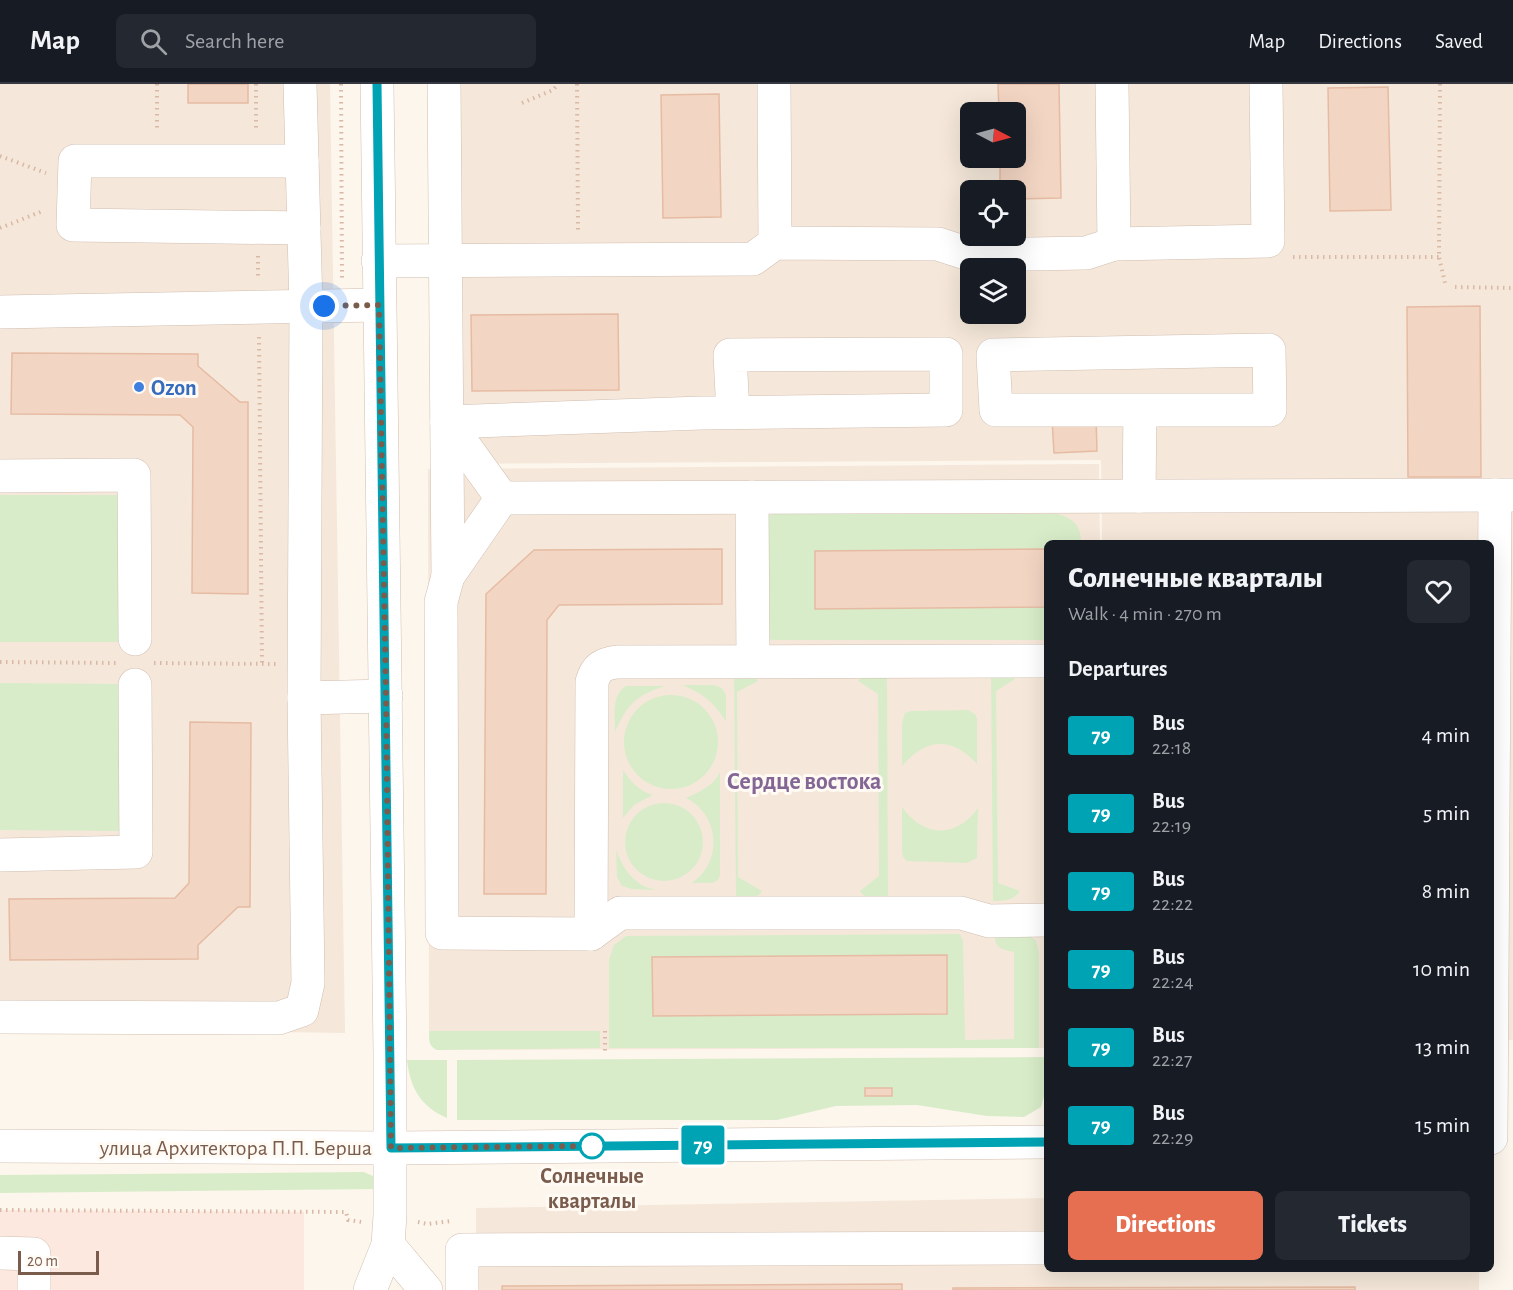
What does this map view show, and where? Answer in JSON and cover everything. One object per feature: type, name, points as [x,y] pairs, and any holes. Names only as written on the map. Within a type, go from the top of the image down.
[{"type":"street","points":[[0,1017],[279,1018],[302,1010],[308,983],[304,698],[306,307],[300,84]]},
{"type":"street","points":[[370,1290],[389,1230],[391,1148],[377,84]]},
{"type":"street","points":[[444,84],[447,576],[441,602],[442,933],[591,934],[620,913],[961,913],[989,921],[1044,920]]},
{"type":"street","points":[[774,84],[775,243]]},
{"type":"street","points":[[1112,84],[1114,244]]},
{"type":"street","points":[[378,261],[753,259],[775,243],[938,244],[972,255],[1086,252],[1114,244],[1268,241],[1266,84]]},
{"type":"street","points":[[302,161],[75,161],[73,225],[304,228]]},
{"type":"street","points":[[0,312],[379,305]]},
{"type":"street","points":[[1269,350],[1270,410],[1140,410],[996,410],[993,355],[1269,350]]},
{"type":"street","points":[[447,422],[732,412],[946,410],[946,354],[730,355],[732,412]]},
{"type":"street","points":[[1139,496],[1140,410]]},
{"type":"street","points":[[447,422],[502,498]]},
{"type":"street","points":[[0,476],[134,475],[135,639]]},
{"type":"street","points":[[502,498],[1504,495],[1499,638],[1499,914],[1494,1054]]},
{"type":"street","points":[[752,497],[753,662]]},
{"type":"street","points":[[447,576],[502,498]]},
{"type":"street","points":[[591,934],[592,682],[595,670],[605,663],[1044,661]]},
{"type":"street","points":[[0,855],[136,852],[135,685]]},
{"type":"street","points":[[304,698],[386,696]]},
{"type":"street","points":[[1494,1138],[1513,1138]]},
{"type":"street","name":"улица Архитектора П.П. Берша","points":[[0,1146],[391,1148],[1044,1142]]},
{"type":"street","points":[[389,1230],[426,1290]]},
{"type":"street","points":[[462,1290],[462,1250],[1044,1248]]},
{"type":"street","points":[[0,1254],[34,1254],[34,1290]]},
{"type":"path","points":[[157,84],[157,161]]},
{"type":"path","points":[[256,84],[257,160]]},
{"type":"path","points":[[341,84],[342,282]]},
{"type":"path","points":[[522,103],[553,90],[558,84]]},
{"type":"path","points":[[577,84],[578,261]]},
{"type":"path","points":[[1440,84],[1438,257],[1446,287]]},
{"type":"path","points":[[0,156],[74,191]]},
{"type":"path","points":[[0,228],[74,191]]},
{"type":"path","points":[[258,227],[262,664]]},
{"type":"path","points":[[1268,241],[1294,258],[1438,257]]},
{"type":"path","points":[[1455,287],[1513,288]]},
{"type":"path","points":[[605,1030],[605,1055]]},
{"type":"path","points":[[0,1210],[346,1212],[348,1220],[372,1223],[389,1230],[454,1221]]},
{"type":"shaded area","points":[[0,84],[330,84],[345,1033],[0,1028]]},
{"type":"shaded area","points":[[434,84],[1513,84],[1513,1040],[1504,1040],[1494,658],[1494,540],[1102,540],[1101,460],[433,464]]},
{"type":"shaded area","points":[[1099,464],[1100,540],[1044,540],[1044,1048],[437,1050],[431,1045],[429,1030],[428,469]]},
{"type":"shaded area","points":[[1044,1198],[1044,1272],[1479,1272],[1479,1290],[476,1290],[476,1208]]},
{"type":"shaded area","points":[[0,1210],[304,1212],[304,1290],[0,1290]]},
{"type":"green space","points":[[0,495],[122,495],[122,642],[0,642]]},
{"type":"green space","points":[[774,514],[1058,514],[1076,524],[1081,540],[1044,540],[1044,549],[815,551],[816,609],[1044,607],[1044,640],[773,640],[769,639],[767,516]]},
{"type":"green space","points":[[991,670],[1009,674],[1015,679],[996,691],[998,883],[1020,891],[1012,899],[1001,901],[993,901]]},
{"type":"green space","points":[[887,671],[888,903],[867,899],[860,891],[879,876],[878,694],[858,681],[863,676]]},
{"type":"green space","points":[[734,672],[753,675],[758,681],[737,692],[738,877],[762,891],[756,898],[736,902]]},
{"type":"green space","points":[[0,683],[123,684],[121,831],[0,830]]},
{"type":"green space","points":[[682,685],[714,685],[722,688],[726,695],[726,721],[707,699]]},
{"type":"green space","points":[[626,686],[665,686],[647,693],[634,702],[628,708],[615,732],[616,700]]},
{"type":"green space","points":[[671,695],[689,699],[704,709],[714,724],[718,742],[714,760],[704,775],[689,785],[671,789],[653,785],[638,775],[628,760],[624,742],[628,724],[638,709],[653,699]]},
{"type":"green space","points":[[968,710],[975,714],[977,719],[977,764],[958,749],[939,744],[920,750],[902,766],[902,723],[905,713]]},
{"type":"green space","points":[[623,770],[635,785],[653,795],[634,805],[623,818]]},
{"type":"green space","points":[[720,772],[720,875],[718,880],[712,883],[692,883],[709,863],[713,851],[713,838],[711,826],[705,815],[697,805],[686,798],[710,785]]},
{"type":"green space","points":[[664,803],[679,806],[696,820],[703,842],[700,857],[686,874],[664,881],[649,878],[632,864],[625,842],[628,827],[642,810]]},
{"type":"green space","points":[[902,807],[920,824],[929,829],[940,830],[960,825],[978,808],[977,858],[967,863],[907,861],[902,851]]},
{"type":"green space","points":[[616,850],[636,881],[657,890],[632,889],[622,886],[617,877]]},
{"type":"green space","points":[[960,934],[963,941],[965,1040],[1014,1039],[1014,952],[997,946],[995,935],[1027,935],[1036,940],[1039,954],[1039,1048],[609,1048],[609,960],[614,945],[626,936]],"holes":[[[947,955],[947,1014],[653,1016],[653,957]]]},
{"type":"green space","points":[[429,1031],[600,1031],[600,1048],[437,1050],[431,1044]]},
{"type":"green space","points":[[1044,1057],[1044,1096],[1041,1107],[1024,1117],[987,1116],[917,1105],[836,1106],[777,1120],[457,1120],[457,1060]]},
{"type":"green space","points":[[407,1060],[447,1060],[447,1118],[430,1108],[418,1095],[411,1079]]},
{"type":"green space","points":[[364,1172],[375,1177],[382,1189],[0,1193],[0,1175]]},
{"type":"building","points":[[188,84],[248,84],[248,103],[188,103]]},
{"type":"building","points":[[998,84],[1059,84],[1061,198],[1026,199],[1026,180],[1000,180],[1000,168],[1026,168],[1026,102],[999,102]]},
{"type":"building","points":[[1388,87],[1391,210],[1330,211],[1328,88]]},
{"type":"building","points":[[719,94],[721,217],[663,218],[661,95]]},
{"type":"building","points":[[1480,306],[1481,477],[1408,477],[1407,307]]},
{"type":"building","points":[[618,314],[619,390],[472,391],[471,315]]},
{"type":"building","points":[[12,353],[198,354],[198,366],[240,402],[248,402],[248,594],[192,593],[193,427],[180,415],[11,414]]},
{"type":"building","points":[[1096,417],[1097,451],[1054,453],[1052,419]]},
{"type":"building","points":[[722,549],[722,604],[559,605],[547,620],[546,894],[484,894],[486,594],[534,550]]},
{"type":"building","points":[[1044,549],[1044,607],[815,609],[815,551]]},
{"type":"building","points":[[190,722],[251,723],[250,907],[238,907],[198,945],[198,959],[10,960],[9,899],[175,898],[189,883]]},
{"type":"building","points":[[947,955],[947,1014],[653,1016],[652,957]]},
{"type":"building","points":[[865,1088],[892,1088],[892,1096],[865,1096]]},
{"type":"building","points":[[902,1284],[902,1290],[502,1290],[502,1286]]},
{"type":"building","points":[[1355,1287],[1355,1290],[953,1290],[953,1288]]},
{"type":"bus line","name":"79","points":[[377,84],[391,1148],[1044,1142]]},
{"type":"place","name":"Ozon","points":[[139,387]]},
{"type":"place","name":"Солнечные кварталы","points":[[592,1146]]},
{"type":"district","name":"Сердце востока","points":[[804,781]]},
{"type":"route","points":[[324,306],[379,305],[391,1148],[592,1146]]}]
